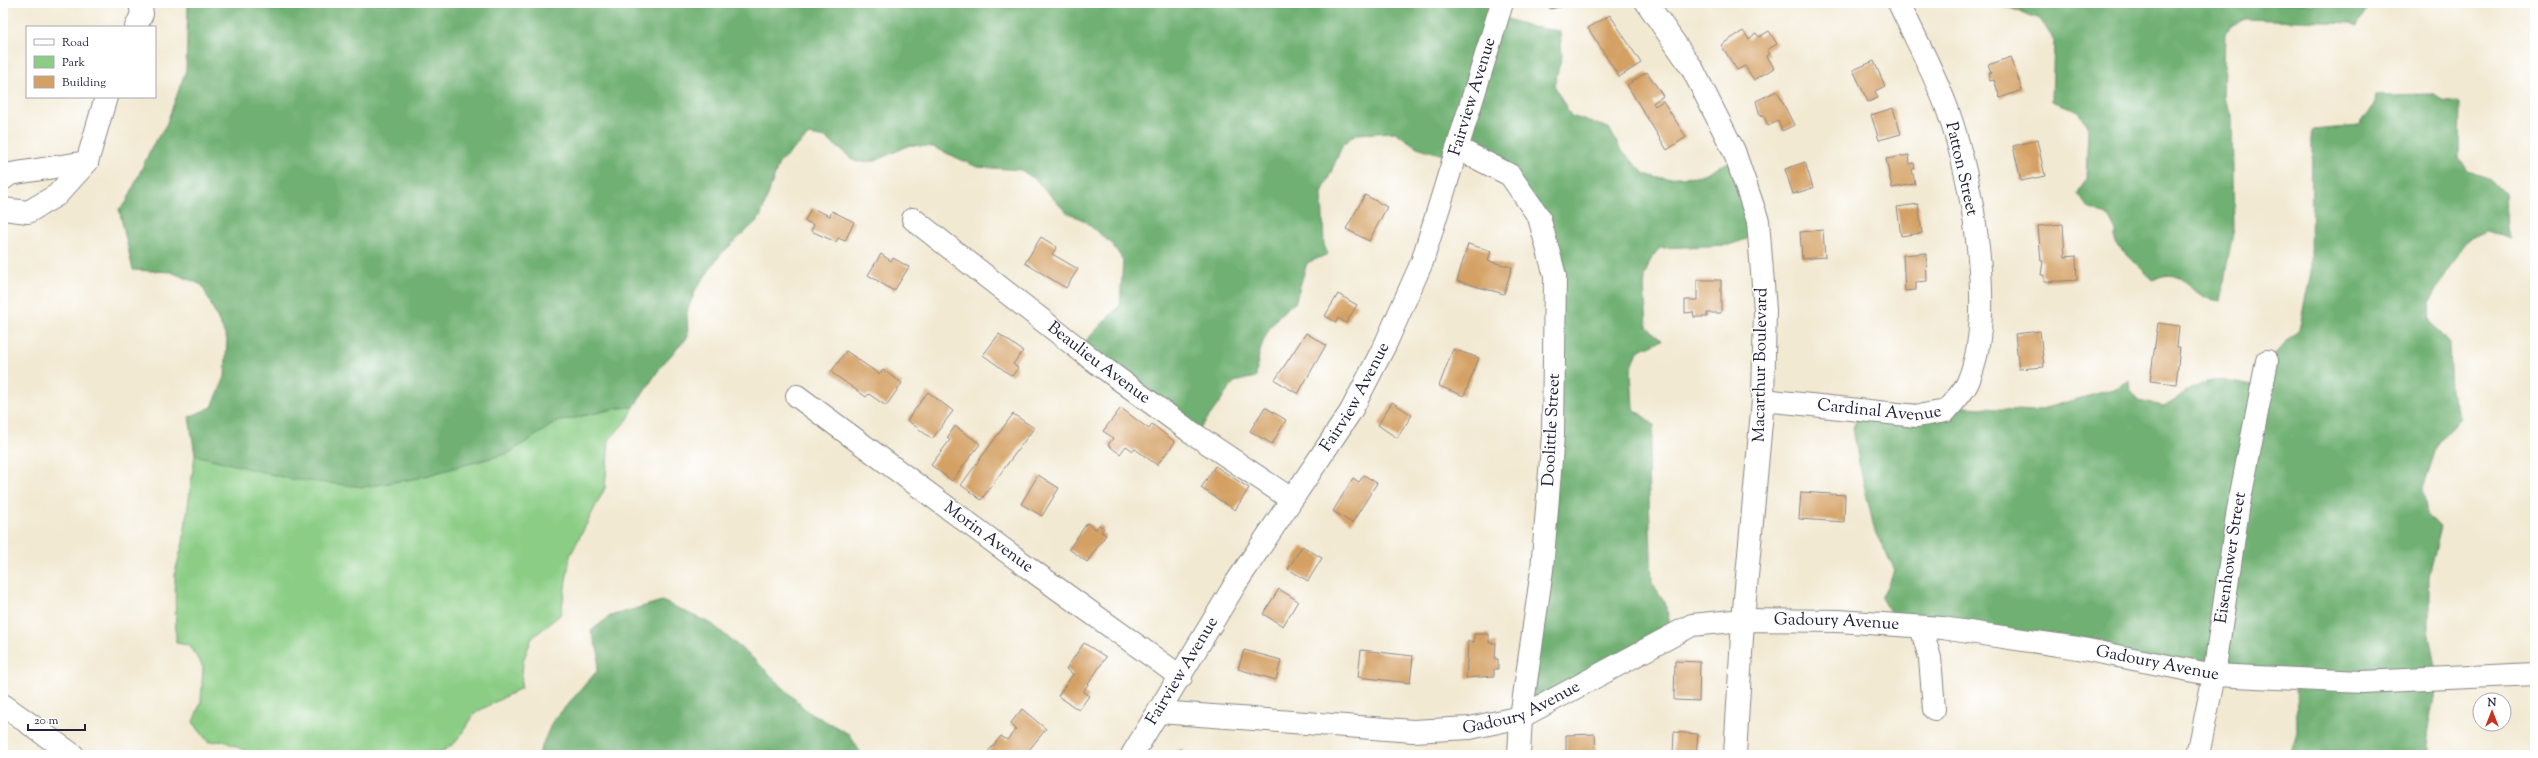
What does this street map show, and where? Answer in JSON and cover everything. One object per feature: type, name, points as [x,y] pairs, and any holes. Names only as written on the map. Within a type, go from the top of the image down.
[{"type":"street","points":[[136,26],[142,14],[140,3]]},
{"type":"street","name":"Fairview Avenue","points":[[1132,755],[1236,583],[1290,499],[1351,411],[1386,342],[1422,262],[1502,3]]},
{"type":"street","name":"Macarthur Boulevard","points":[[1647,3],[1692,68],[1734,151],[1758,221],[1765,310],[1763,400],[1744,620],[1735,755]]},
{"type":"street","name":"Patton Street","points":[[1899,3],[1948,110],[1970,192],[1981,273],[1977,345]]},
{"type":"street","points":[[3,209],[28,212],[57,195],[87,162],[106,98]]},
{"type":"street","name":"Doolittle Street","points":[[1457,148],[1510,175],[1539,217],[1555,276],[1554,435],[1542,570],[1521,717],[1519,755]]},
{"type":"street","points":[[3,179],[10,174],[87,162]]},
{"type":"street","name":"Beaulieu Avenue","points":[[913,219],[1106,369],[1188,430],[1290,499]]},
{"type":"street","name":"Cardinal Avenue","points":[[1763,400],[1917,416],[1946,411],[1968,383],[1977,345]]},
{"type":"street","name":"Eisenhower Street","points":[[2198,755],[2214,675],[2238,509],[2267,361]]},
{"type":"street","name":"Morin Avenue","points":[[797,396],[1031,570],[1181,676]]},
{"type":"street","name":"Gadoury Avenue","points":[[1159,712],[1413,731],[1470,728],[1521,717],[1692,625],[1744,620],[1838,621],[1921,627],[2078,648],[2214,675],[2362,682],[2535,674]]},
{"type":"street","points":[[1921,627],[1930,658],[1934,709]]},
{"type":"street","points":[[3,705],[73,755]]},
{"type":"green space","points":[[188,3],[1502,3],[1502,17],[1532,27],[1560,31],[1562,56],[1554,85],[1571,116],[1609,128],[1620,149],[1645,174],[1658,178],[1699,176],[1737,158],[1758,235],[1729,245],[1660,248],[1648,266],[1646,275],[1644,285],[1647,327],[1662,340],[1638,351],[1631,370],[1633,408],[1654,425],[1648,467],[1652,583],[1665,602],[1672,633],[1532,709],[1557,290],[1513,177],[1417,147],[1395,132],[1356,134],[1343,144],[1322,193],[1324,245],[1328,254],[1307,263],[1295,303],[1278,317],[1266,335],[1259,355],[1256,377],[1234,382],[1198,432],[1082,345],[1120,305],[1123,260],[1112,244],[1083,220],[1066,212],[1036,180],[1021,170],[977,167],[933,147],[910,145],[875,161],[856,162],[826,138],[809,135],[779,163],[760,218],[720,255],[696,289],[687,312],[688,337],[662,365],[634,407],[618,408],[556,422],[509,453],[413,479],[363,487],[290,479],[195,455],[189,417],[212,407],[225,377],[227,339],[202,285],[171,272],[133,270],[119,209],[126,203],[152,146],[166,125],[186,70]]},
{"type":"green space","points":[[1996,3],[2370,3],[2357,26],[2351,23],[2245,19],[2233,25],[2225,34],[2223,98],[2232,115],[2234,228],[2220,301],[2204,296],[2195,291],[2180,278],[2174,276],[2162,276],[2153,280],[2116,244],[2116,232],[2107,215],[2088,208],[2078,194],[2086,178],[2088,128],[2079,111],[2052,101],[2054,40],[2040,19]]},
{"type":"green space","points":[[2433,94],[2442,100],[2460,102],[2459,157],[2468,171],[2491,179],[2497,188],[2505,192],[2507,229],[2512,239],[2486,231],[2467,240],[2430,301],[2431,323],[2449,344],[2451,393],[2461,418],[2438,443],[2423,488],[2427,515],[2441,527],[2429,576],[2429,630],[2438,677],[2427,734],[2431,755],[2290,755],[2297,732],[2296,682],[1898,626],[1881,598],[1895,570],[1875,532],[1859,463],[1853,428],[1860,410],[1949,406],[2034,411],[2114,389],[2130,380],[2131,392],[2138,401],[2164,406],[2199,385],[2218,380],[2259,387],[2269,358],[2299,330],[2311,272],[2312,130],[2359,126],[2375,103],[2376,95]]},
{"type":"green space","points":[[634,407],[628,419],[609,440],[605,488],[570,556],[561,614],[532,638],[523,661],[521,688],[475,713],[456,742],[437,755],[254,755],[224,741],[208,742],[193,722],[201,702],[203,667],[189,645],[176,643],[175,572],[183,543],[195,455],[363,487],[413,479],[509,453],[556,422],[618,408]]},
{"type":"green space","points":[[662,601],[712,624],[755,660],[807,711],[849,734],[862,755],[538,755],[552,722],[597,671],[599,655],[591,631],[610,616]]},
{"type":"building","points":[[1549,3],[1574,3],[1574,4],[1550,9]]},
{"type":"building","points":[[1816,3],[1826,3],[1819,8]]},
{"type":"building","points":[[1610,15],[1641,63],[1619,77],[1588,28]]},
{"type":"building","points":[[1743,31],[1749,39],[1756,33],[1759,37],[1769,31],[1777,44],[1767,50],[1770,54],[1767,56],[1774,68],[1754,80],[1745,66],[1737,70],[1721,45]]},
{"type":"building","points":[[2011,57],[2022,90],[2000,98],[1994,80],[1990,81],[1988,74],[1991,73],[1988,65]]},
{"type":"building","points":[[1874,61],[1885,86],[1875,91],[1878,98],[1868,102],[1853,70]]},
{"type":"building","points":[[1647,72],[1663,96],[1653,103],[1655,106],[1663,101],[1686,137],[1667,150],[1627,85]]},
{"type":"building","points":[[1777,91],[1794,125],[1782,131],[1778,121],[1768,126],[1763,114],[1760,116],[1756,101]]},
{"type":"building","points":[[1893,108],[1901,134],[1879,140],[1871,115]]},
{"type":"building","points":[[2037,140],[2045,176],[2021,181],[2013,146]]},
{"type":"building","points":[[1909,155],[1910,164],[1914,163],[1915,169],[1912,169],[1915,184],[1892,188],[1886,159]]},
{"type":"building","points":[[1805,162],[1813,188],[1793,194],[1785,169]]},
{"type":"building","points":[[1365,195],[1387,207],[1369,241],[1346,229]]},
{"type":"building","points":[[1918,204],[1922,233],[1901,236],[1897,207]]},
{"type":"building","points":[[811,208],[830,216],[832,211],[854,222],[845,241],[838,238],[836,242],[811,231],[814,225],[805,221]]},
{"type":"building","points":[[2063,224],[2065,257],[2076,256],[2077,280],[2044,282],[2044,275],[2041,275],[2043,261],[2041,261],[2038,226]]},
{"type":"building","points":[[1823,230],[1825,257],[1802,259],[1800,232]]},
{"type":"building","points":[[1041,237],[1057,247],[1052,254],[1078,269],[1066,288],[1025,263]]},
{"type":"building","points":[[1468,244],[1491,251],[1488,261],[1512,267],[1504,294],[1457,281]]},
{"type":"building","points":[[1926,253],[1927,281],[1916,282],[1916,290],[1905,291],[1903,255]]},
{"type":"building","points":[[881,254],[891,261],[893,258],[909,267],[894,291],[868,275]]},
{"type":"building","points":[[1697,280],[1721,280],[1721,313],[1707,313],[1707,317],[1694,317],[1693,312],[1685,313],[1685,300],[1697,300]]},
{"type":"building","points":[[1338,294],[1357,305],[1346,323],[1338,318],[1336,322],[1325,316]]},
{"type":"building","points":[[2158,323],[2179,326],[2177,347],[2180,347],[2176,384],[2150,381]]},
{"type":"building","points":[[2040,331],[2044,367],[2019,369],[2015,334]]},
{"type":"building","points":[[1306,333],[1326,345],[1298,394],[1275,380]]},
{"type":"building","points":[[999,334],[1023,351],[1013,364],[1018,368],[1012,376],[983,355]]},
{"type":"building","points":[[1453,349],[1479,358],[1464,396],[1439,386]]},
{"type":"building","points":[[846,351],[879,374],[883,370],[902,383],[886,406],[869,394],[866,397],[831,372]]},
{"type":"building","points":[[928,392],[953,411],[932,439],[907,420]]},
{"type":"building","points":[[1392,402],[1412,415],[1397,438],[1378,425]]},
{"type":"building","points":[[1265,407],[1286,420],[1272,444],[1250,431]]},
{"type":"building","points":[[1121,408],[1149,429],[1152,424],[1175,442],[1157,465],[1135,449],[1133,451],[1126,446],[1120,454],[1108,445],[1113,438],[1103,431]]},
{"type":"building","points":[[1013,414],[1034,428],[981,500],[961,485]]},
{"type":"building","points":[[955,426],[980,444],[952,481],[931,465],[950,440],[947,438]]},
{"type":"building","points":[[1215,466],[1249,488],[1235,510],[1201,488]]},
{"type":"building","points":[[1038,475],[1059,488],[1042,516],[1021,504]]},
{"type":"building","points":[[1364,475],[1377,483],[1352,523],[1333,511],[1353,478],[1359,482]]},
{"type":"building","points":[[1801,492],[1845,495],[1844,522],[1799,519]]},
{"type":"building","points":[[1087,523],[1096,529],[1099,525],[1104,528],[1101,532],[1106,535],[1087,562],[1069,549]]},
{"type":"building","points":[[1302,546],[1322,558],[1308,581],[1288,569]]},
{"type":"building","points":[[1279,589],[1298,601],[1283,626],[1263,614]]},
{"type":"building","points":[[1474,634],[1489,634],[1489,643],[1496,643],[1495,659],[1498,659],[1498,669],[1494,669],[1494,676],[1466,678],[1468,641],[1474,642]]},
{"type":"building","points":[[1084,643],[1106,657],[1083,692],[1089,696],[1079,710],[1058,696],[1073,674],[1066,669]]},
{"type":"building","points":[[1244,650],[1281,660],[1276,680],[1238,669]]},
{"type":"building","points":[[1361,650],[1413,656],[1410,683],[1358,677]]},
{"type":"building","points":[[1675,661],[1700,662],[1699,701],[1674,700]]},
{"type":"building","points":[[1022,709],[1046,729],[1025,755],[989,755],[987,753],[1001,736],[1007,740],[1016,729],[1010,724]]},
{"type":"building","points":[[1674,732],[1698,734],[1696,755],[1673,755]]},
{"type":"building","points":[[1595,734],[1596,755],[1562,755],[1562,751],[1566,751],[1566,735]]},
{"type":"building","points":[[1180,749],[1189,755],[1176,755]]}]
